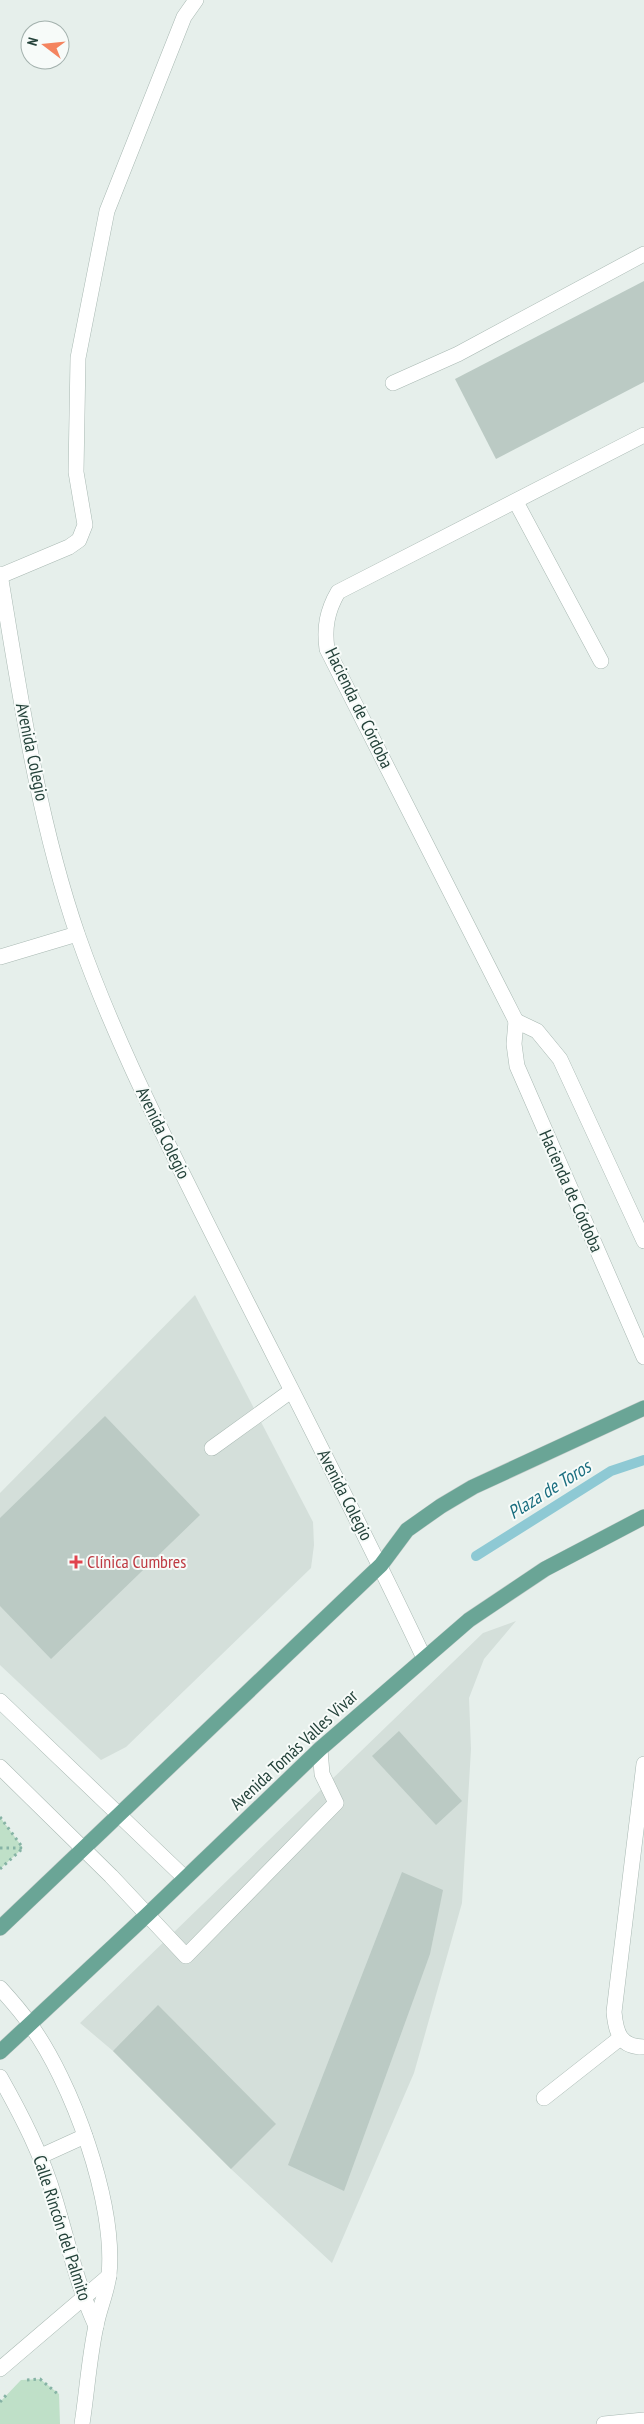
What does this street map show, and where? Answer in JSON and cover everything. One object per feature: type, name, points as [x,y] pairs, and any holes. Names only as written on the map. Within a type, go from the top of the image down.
[{"type":"main road","points":[[0,1928],[381,1565],[407,1530],[441,1506],[473,1487],[644,1408]]},
{"type":"main road","name":"Avenida Tomás Valles Vivar","points":[[0,2052],[148,1914],[320,1749],[424,1658],[504,1595],[576,1551],[644,1518]]},
{"type":"street","points":[[0,575],[69,547],[79,540],[85,525],[76,472],[78,358],[107,211],[184,17],[196,0]]},
{"type":"street","points":[[393,383],[458,354],[644,254]]},
{"type":"street","name":"Hacienda de Córdoba","points":[[644,435],[338,592],[327,616],[325,632],[328,650],[516,1021],[514,1044],[517,1066],[644,1358]]},
{"type":"street","points":[[516,502],[601,661]]},
{"type":"street","name":"Avenida Colegio","points":[[0,575],[18,684],[41,799],[77,934],[120,1043],[291,1391],[381,1565],[424,1658]]},
{"type":"street","points":[[0,957],[77,934]]},
{"type":"street","points":[[516,1021],[537,1031],[560,1059],[644,1241]]},
{"type":"street","points":[[212,1448],[291,1391]]},
{"type":"street","points":[[0,1701],[185,1878]]},
{"type":"street","points":[[0,1767],[84,1848],[186,1956],[336,1803],[322,1774],[320,1749]]},
{"type":"street","points":[[644,1764],[614,2012],[615,2027],[620,2039],[628,2045],[644,2047]]},
{"type":"street","name":"Calle Rincón del Palmito","points":[[0,1988],[30,2024],[64,2086],[85,2136],[100,2184],[108,2224],[109,2276],[96,2326],[82,2424]]},
{"type":"street","points":[[544,2098],[620,2039]]},
{"type":"street","name":"Calle Rincón del Palmito","points":[[0,2077],[40,2156],[55,2198],[83,2298],[96,2326]]},
{"type":"street","points":[[40,2156],[85,2136]]},
{"type":"street","points":[[0,2369],[109,2276]]},
{"type":"street","points":[[604,2424],[644,2420]]},
{"type":"path","points":[[0,1817],[23,1848]]},
{"type":"path","points":[[0,1848],[23,1848]]},
{"type":"path","points":[[0,1869],[23,1848]]},
{"type":"path","points":[[21,2380],[40,2379],[59,2394],[59,2401]]},
{"type":"path","points":[[0,2402],[11,2391]]},
{"type":"shaded area","points":[[195,1295],[313,1522],[314,1545],[311,1568],[126,1747],[101,1760],[0,1665],[0,1493]]},
{"type":"shaded area","points":[[516,1621],[484,1659],[469,1698],[471,1749],[462,1903],[414,2073],[332,2263],[231,2169],[113,2051],[80,2023],[483,1633]]},
{"type":"green space","points":[[0,1817],[23,1848],[0,1869]]},
{"type":"green space","points":[[40,2379],[59,2394],[60,2424],[0,2424],[0,2402],[21,2380]]},
{"type":"building","points":[[644,281],[644,382],[496,459],[455,379]]},
{"type":"building","name":"Clínica Cumbres","points":[[105,1416],[200,1515],[51,1659],[0,1606],[0,1518]]},
{"type":"building","points":[[399,1731],[462,1801],[436,1825],[372,1756]]},
{"type":"building","points":[[402,1872],[443,1890],[430,1954],[344,2191],[288,2165]]},
{"type":"building","points":[[158,2005],[276,2124],[231,2169],[113,2051]]},
{"type":"waterway","name":"Plaza de Toros","points":[[476,1556],[611,1471],[644,1460]]},
{"type":"place","name":"Clínica Cumbres","points":[[76,1562]]}]
